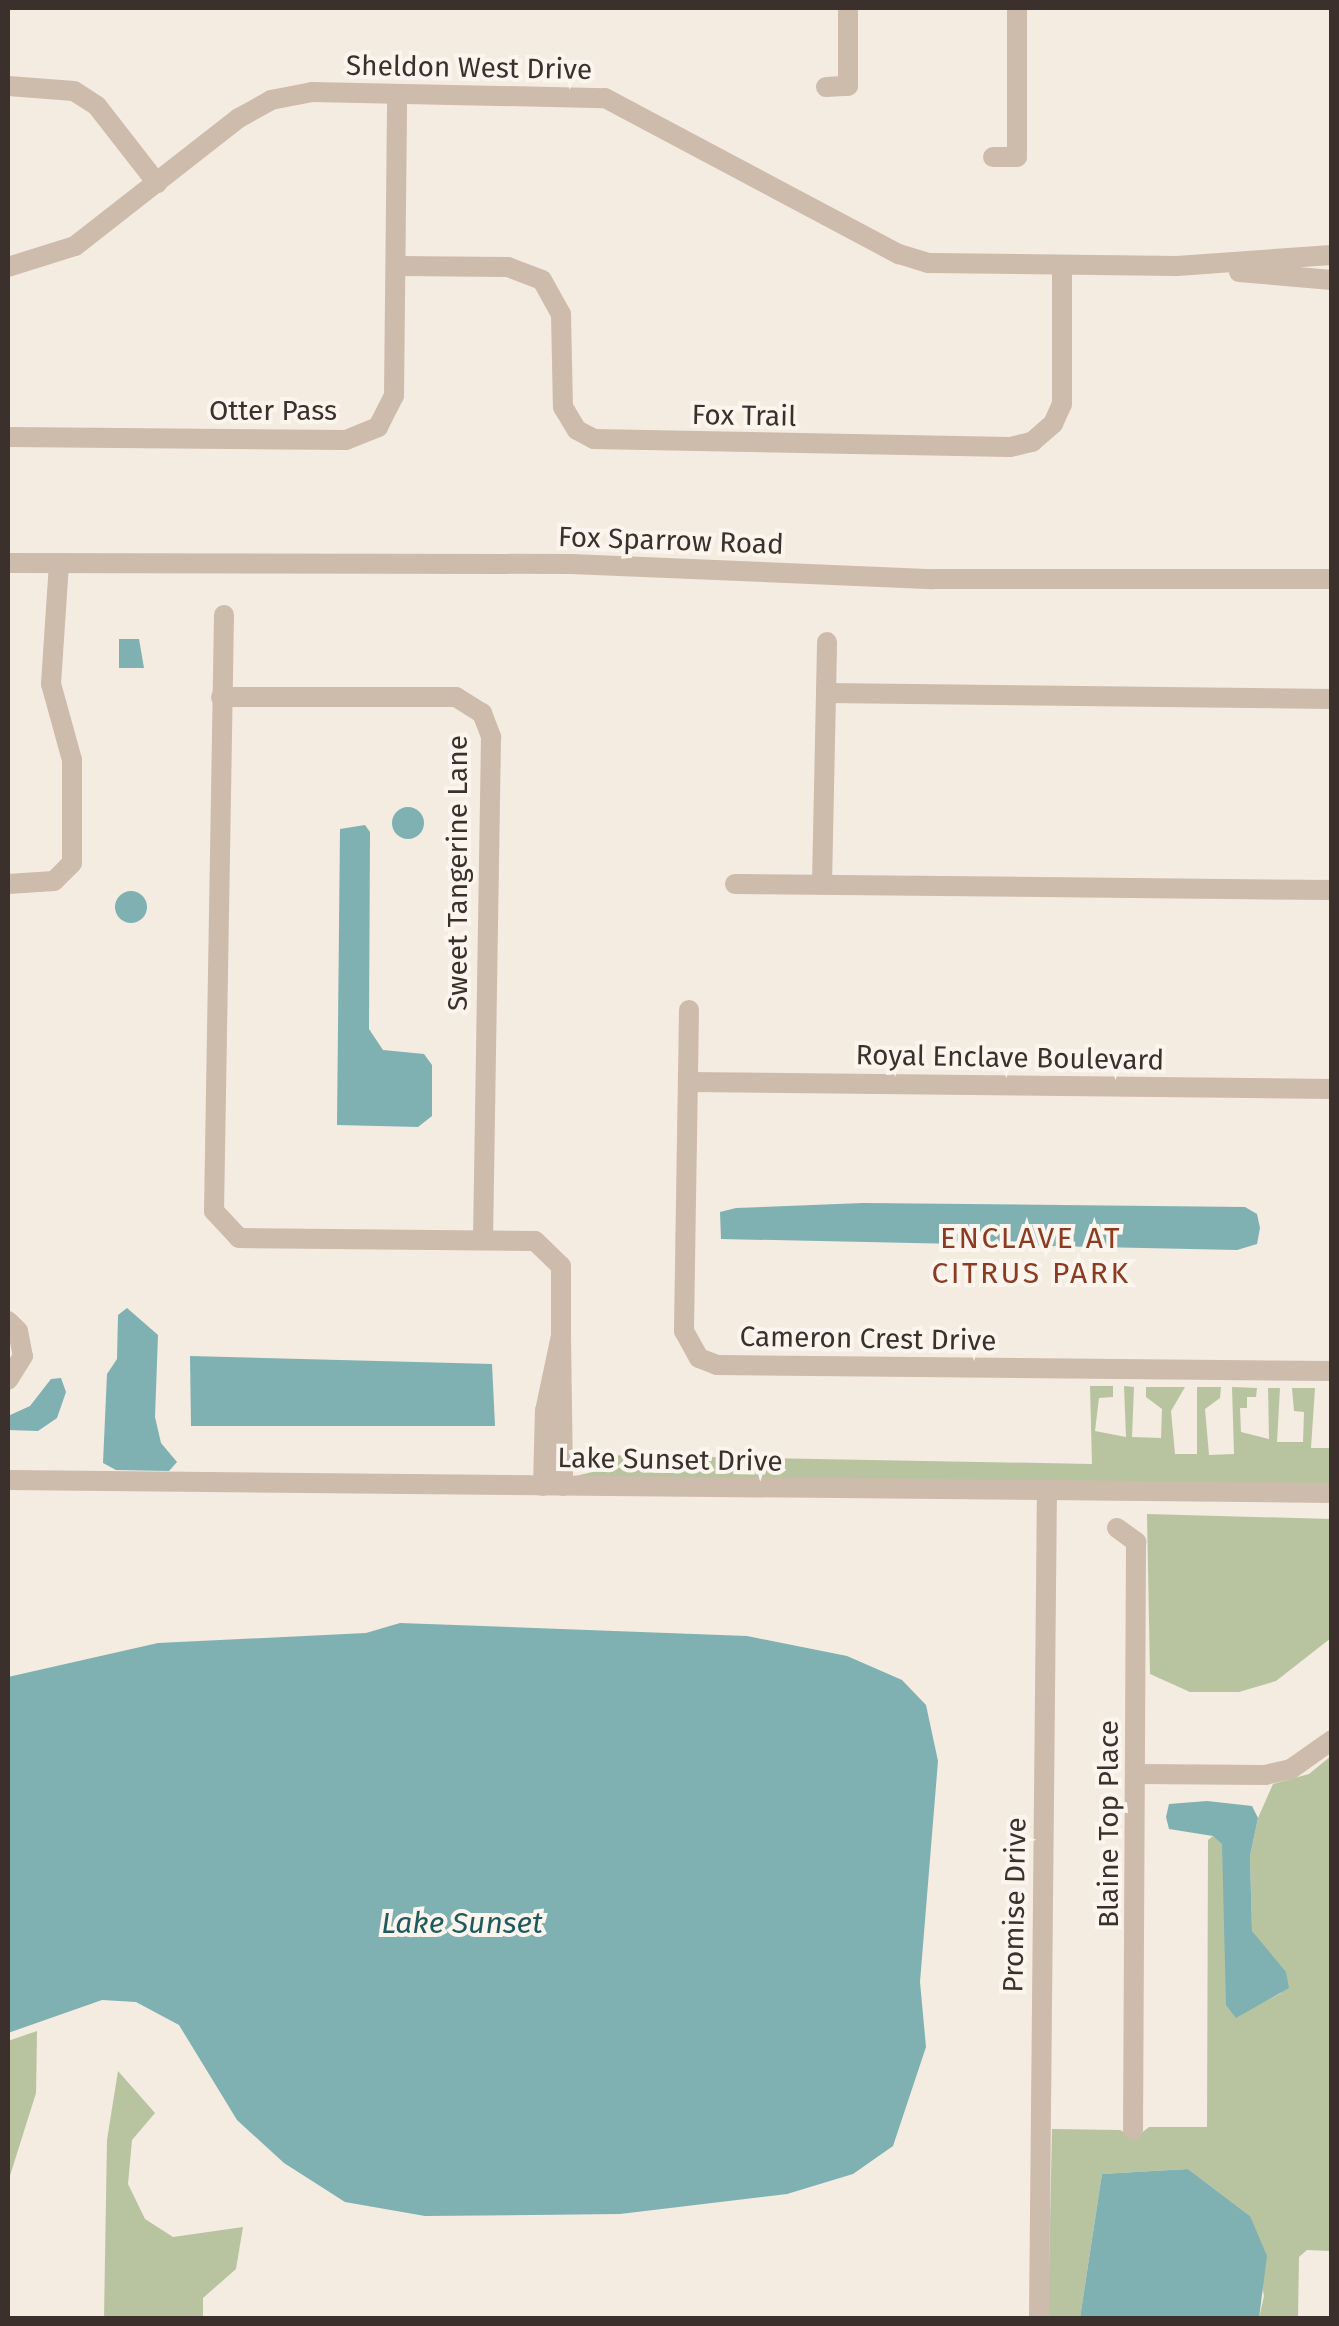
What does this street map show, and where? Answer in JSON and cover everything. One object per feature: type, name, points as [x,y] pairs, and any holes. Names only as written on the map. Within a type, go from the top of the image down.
[{"type":"street","points":[[826,87],[848,86],[848,8]]},
{"type":"street","points":[[993,157],[1017,156],[1017,8]]},
{"type":"street","points":[[8,86],[74,91],[97,106],[157,183]]},
{"type":"street","name":"Sheldon West Drive","points":[[8,266],[75,246],[272,100],[312,92],[605,98],[899,254],[929,262],[1177,266]]},
{"type":"street","name":"Otter Pass","points":[[8,436],[366,434],[391,412],[394,396],[397,94]]},
{"type":"street","points":[[1177,266],[1332,255]]},
{"type":"street","name":"Fox Trail","points":[[398,266],[508,267],[542,280],[561,314],[563,407],[578,430],[594,439],[1010,446],[1032,442],[1053,424],[1062,404],[1062,266]]},
{"type":"street","points":[[1177,266],[1332,280]]},
{"type":"street","name":"Fox Sparrow Road","points":[[8,563],[571,564],[933,579],[1332,579]]},
{"type":"street","points":[[8,896],[8,884],[54,881],[72,863],[72,760],[50,684],[59,563]]},
{"type":"street","points":[[224,615],[214,1211],[226,1231],[239,1238],[536,1241],[550,1250],[561,1266],[553,1486]]},
{"type":"street","points":[[822,884],[827,642]]},
{"type":"street","points":[[826,694],[1332,699]]},
{"type":"street","name":"Sweet Tangerine Lane","points":[[221,696],[456,697],[482,712],[490,737],[483,1239]]},
{"type":"street","points":[[734,884],[1332,890]]},
{"type":"street","name":"Cameron Crest Drive","points":[[689,1010],[684,1331],[693,1353],[708,1362],[1332,1370]]},
{"type":"street","name":"Royal Enclave Boulevard","points":[[688,1082],[1332,1089]]},
{"type":"street","points":[[8,1321],[18,1331],[23,1356],[8,1380]]},
{"type":"street","name":"Lake Sunset Drive","points":[[8,1480],[1332,1493]]},
{"type":"street","name":"Promise Drive","points":[[1038,2318],[1047,1492]]},
{"type":"street","name":"Blaine Top Place","points":[[1117,1528],[1136,1542],[1139,1774],[1133,2130]]},
{"type":"street","points":[[1139,1774],[1265,1775],[1292,1770],[1332,1740]]},
{"type":"green space","points":[[1090,1386],[1113,1386],[1113,1397],[1099,1398],[1095,1431],[1126,1437],[1124,1386],[1134,1387],[1132,1437],[1161,1438],[1162,1409],[1146,1397],[1146,1387],[1185,1387],[1171,1411],[1175,1454],[1197,1454],[1197,1387],[1221,1387],[1220,1398],[1205,1409],[1209,1455],[1234,1454],[1232,1387],[1257,1388],[1256,1397],[1247,1397],[1247,1408],[1240,1408],[1241,1432],[1269,1439],[1268,1388],[1280,1388],[1277,1442],[1303,1442],[1304,1412],[1294,1411],[1292,1388],[1315,1388],[1311,1448],[1332,1448],[1331,1484],[558,1480],[597,1471],[596,1455],[1092,1464]]},
{"type":"green space","points":[[1147,1514],[1331,1519],[1331,1638],[1276,1681],[1239,1692],[1190,1692],[1150,1674]]},
{"type":"green space","points":[[1331,1756],[1331,2251],[1307,2250],[1299,2257],[1298,2318],[1259,2318],[1264,2296],[1250,2216],[1188,2169],[1102,2174],[1080,2318],[1048,2318],[1052,2129],[1120,2130],[1135,2138],[1149,2127],[1207,2127],[1208,1840],[1213,1836],[1222,1843],[1225,1856],[1227,1940],[1240,2014],[1281,1993],[1278,1969],[1252,1931],[1250,1856],[1258,1818],[1273,1784],[1309,1774]]},
{"type":"green space","points":[[37,2031],[36,2093],[8,2182],[8,2041]]},
{"type":"green space","points":[[118,2071],[155,2113],[132,2140],[128,2184],[145,2219],[173,2237],[243,2227],[236,2269],[203,2298],[203,2318],[104,2318],[107,2140]]},
{"type":"water","points":[[119,639],[139,639],[144,668],[119,668]]},
{"type":"water","points":[[408,807],[419,812],[424,823],[419,834],[408,839],[397,834],[392,823],[397,812]]},
{"type":"water","points":[[365,825],[370,832],[369,1029],[383,1050],[424,1054],[432,1065],[432,1116],[418,1127],[337,1125],[340,829]]},
{"type":"water","points":[[131,891],[142,896],[147,907],[142,918],[131,923],[120,918],[115,907],[120,896]]},
{"type":"water","points":[[863,1203],[1245,1207],[1257,1214],[1260,1228],[1257,1244],[1237,1250],[721,1239],[720,1212]]},
{"type":"water","points":[[127,1308],[158,1335],[155,1417],[161,1443],[177,1462],[169,1471],[116,1470],[103,1463],[107,1374],[117,1359],[118,1315]]},
{"type":"water","points":[[190,1356],[492,1364],[495,1426],[191,1426]]},
{"type":"water","points":[[61,1378],[66,1392],[57,1418],[38,1431],[8,1430],[8,1416],[30,1406],[51,1379]]},
{"type":"water","name":"Lake Sunset","points":[[400,1623],[747,1636],[847,1656],[902,1680],[926,1705],[938,1761],[920,1982],[926,2047],[893,2146],[853,2174],[787,2194],[620,2214],[425,2216],[345,2202],[284,2163],[237,2120],[179,2025],[136,2002],[102,2000],[8,2033],[8,1677],[158,1643],[366,1633]]},
{"type":"water","points":[[1207,1801],[1252,1806],[1258,1818],[1250,1856],[1252,1931],[1286,1972],[1289,1988],[1236,2018],[1226,2005],[1222,1844],[1213,1836],[1169,1829],[1166,1817],[1169,1804]]},
{"type":"water","points":[[1188,2169],[1250,2216],[1267,2256],[1259,2318],[1080,2318],[1102,2174]]},
{"type":"district","name":"ENCLAVE AT CITRUS PARK","points":[[1031,1255]]}]
